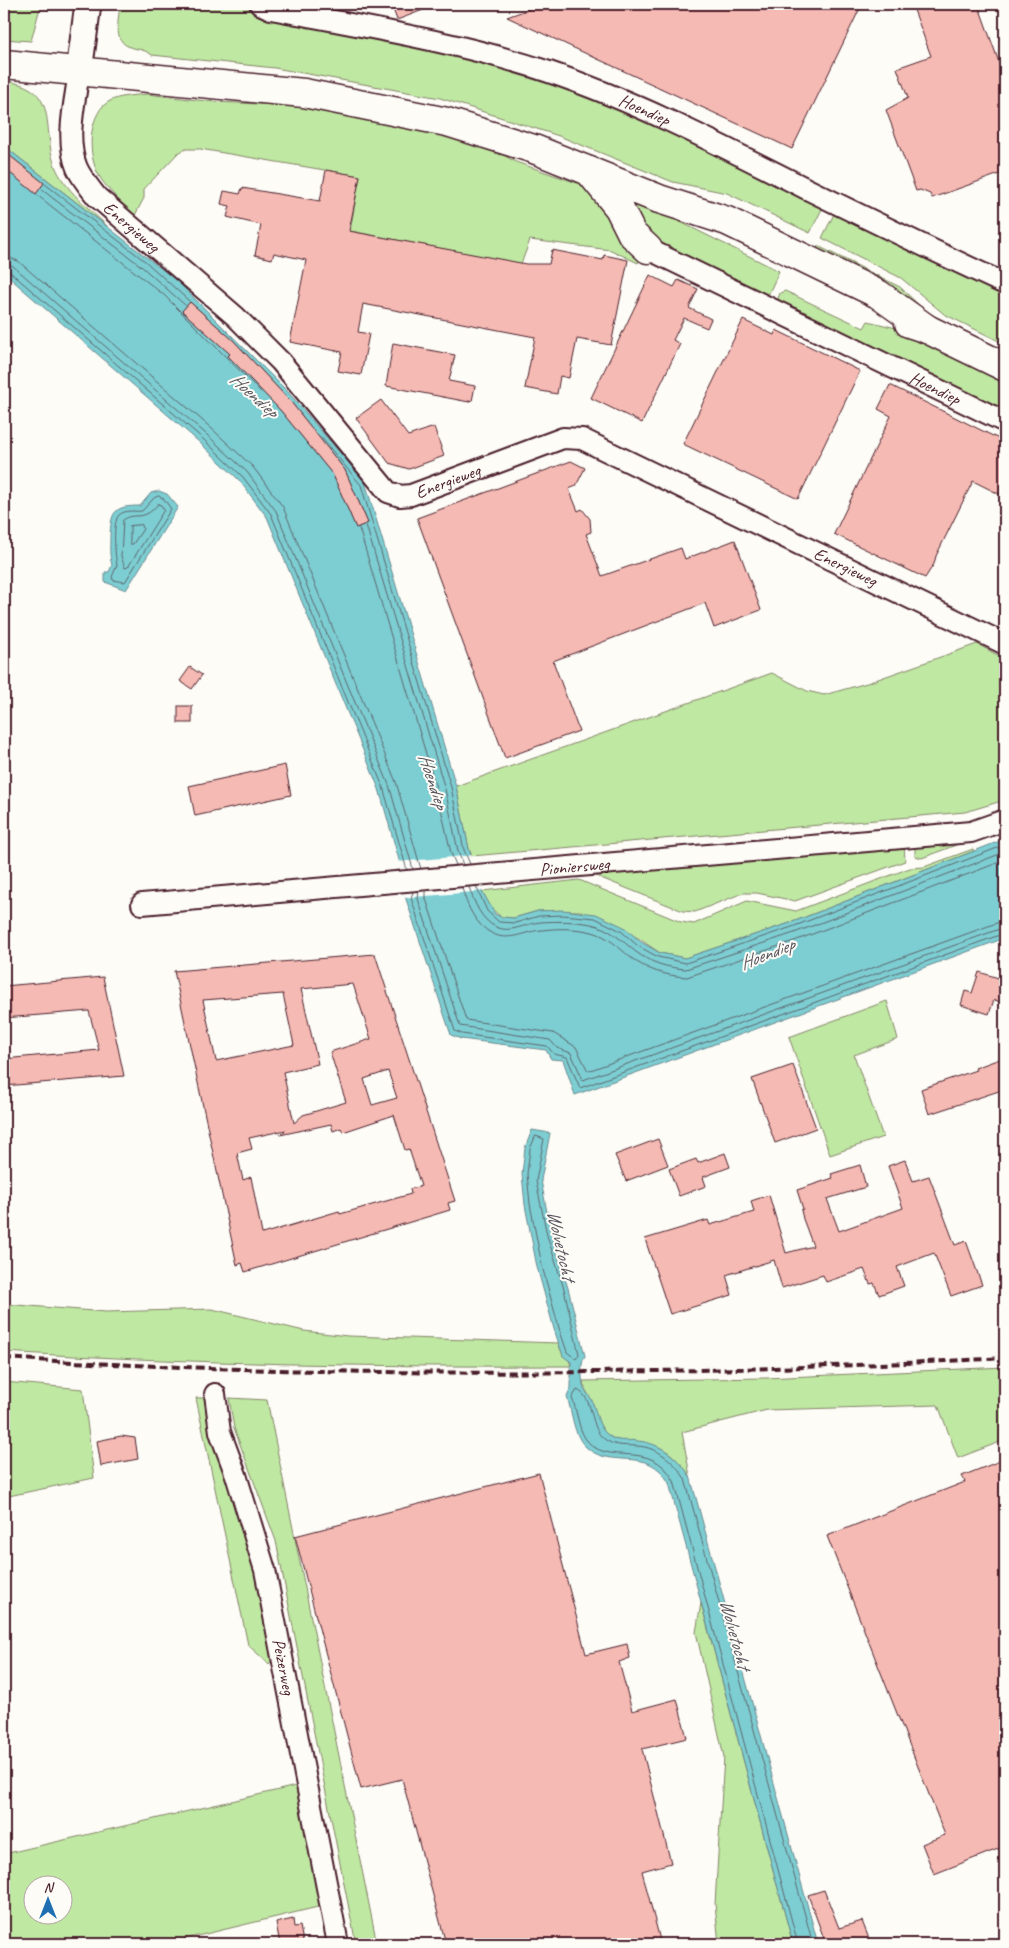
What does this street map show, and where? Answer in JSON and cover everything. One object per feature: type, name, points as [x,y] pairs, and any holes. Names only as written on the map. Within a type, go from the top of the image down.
[{"type":"main road","points":[[4,64],[304,93],[363,103],[490,134],[588,170],[659,199],[720,237],[871,311],[927,329],[1005,367]]},
{"type":"main road","points":[[588,170],[619,208],[632,234],[648,249]]},
{"type":"street","points":[[79,72],[88,4]]},
{"type":"street","name":"Hoendiep","points":[[260,4],[271,9],[457,45],[514,61],[583,84],[648,111],[902,236],[1005,284]]},
{"type":"street","name":"Energieweg","points":[[79,72],[72,134],[74,159],[83,179],[97,197],[235,316],[282,362],[388,492],[400,496],[411,495],[563,438],[582,439],[1005,644]]},
{"type":"street","name":"Hoendiep","points":[[648,249],[1005,422]]},
{"type":"street","name":"Pioniersweg","points":[[142,904],[971,832],[1005,820]]},
{"type":"street","name":"Peizerweg","points":[[215,1394],[220,1432],[236,1475],[265,1570],[338,1944]]},
{"type":"green space","points":[[4,4],[41,4],[31,41],[4,39]]},
{"type":"green space","points":[[120,4],[251,4],[564,83],[825,203],[810,233],[727,193],[673,182],[559,136],[440,98],[275,68],[152,55],[130,47],[121,40],[118,28]]},
{"type":"green space","points":[[4,81],[22,85],[34,91],[46,111],[51,152],[59,174],[78,198],[108,227],[4,146]]},
{"type":"green space","points":[[147,94],[215,102],[303,106],[471,137],[516,162],[583,185],[645,252],[638,263],[611,250],[530,240],[521,264],[350,231],[360,176],[200,149],[186,149],[178,153],[144,189],[144,198],[134,217],[108,189],[97,171],[92,152],[92,132],[98,114],[107,102],[124,97]]},
{"type":"green space","points":[[614,189],[779,271],[766,300],[651,244]]},
{"type":"green space","points":[[837,208],[1005,288],[1005,344],[944,314],[901,278],[822,238]]},
{"type":"green space","points":[[818,246],[900,287],[923,309],[942,321],[1005,351],[1005,356],[814,257]]},
{"type":"green space","points":[[785,291],[864,328],[868,321],[908,331],[1005,376],[1005,416],[776,304],[780,293]]},
{"type":"green space","points":[[977,644],[1005,659],[1005,800],[965,812],[472,856],[469,849],[456,786],[772,673],[807,691],[824,695],[867,683]]},
{"type":"green space","points":[[969,840],[922,858],[915,856],[915,843]]},
{"type":"green space","points":[[904,844],[905,861],[795,901],[757,893],[743,893],[695,912],[683,911],[586,872]]},
{"type":"green space","points":[[973,849],[974,851],[790,923],[685,958],[660,953],[638,938],[580,911],[538,911],[514,918],[501,917],[491,908],[482,891],[579,880],[681,922],[694,924],[747,901],[796,911],[910,868],[924,867]]},
{"type":"green space","points":[[887,1001],[898,1039],[854,1055],[883,1137],[830,1155],[789,1037]]},
{"type":"green space","points":[[4,1304],[106,1312],[212,1309],[304,1331],[348,1336],[558,1343],[563,1355],[569,1360],[571,1366],[288,1364],[4,1352]]},
{"type":"green space","points":[[1005,1367],[1005,1440],[958,1458],[938,1405],[767,1410],[682,1432],[690,1476],[674,1457],[659,1447],[626,1442],[608,1435],[599,1424],[583,1381],[766,1378]]},
{"type":"green space","points":[[4,1382],[83,1389],[94,1478],[4,1497]]},
{"type":"green space","points":[[196,1398],[214,1398],[230,1456],[276,1656],[269,1664],[248,1645]]},
{"type":"green space","points":[[229,1398],[267,1400],[377,1944],[356,1944],[276,1541],[234,1428]]},
{"type":"green space","points":[[701,1603],[793,1944],[719,1944],[715,1904],[724,1757],[696,1632]]},
{"type":"green space","points":[[296,1786],[322,1906],[164,1944],[4,1944],[4,1854]]},
{"type":"water","points":[[4,146],[177,281],[288,392],[365,482],[456,786],[469,849],[482,891],[495,914],[501,917],[514,918],[538,911],[563,910],[596,914],[624,927],[641,942],[660,953],[685,958],[790,923],[1005,839],[1005,938],[575,1095],[563,1060],[551,1059],[546,1050],[461,1039],[451,1035],[405,896],[408,892],[379,789],[267,517],[239,480],[199,442],[4,273]]},
{"type":"water","points":[[159,491],[167,494],[178,507],[126,590],[105,582],[105,572],[109,572],[112,565],[110,537],[113,516],[119,509],[124,507],[140,506],[151,493]]},
{"type":"water","points":[[532,1130],[550,1133],[541,1180],[551,1234],[568,1288],[585,1356],[582,1366],[584,1388],[591,1399],[602,1428],[609,1436],[619,1440],[646,1442],[661,1448],[680,1463],[690,1476],[818,1944],[793,1944],[669,1483],[660,1471],[650,1464],[604,1457],[593,1452],[583,1444],[575,1428],[567,1397],[571,1388],[571,1362],[563,1356],[554,1329],[537,1267],[525,1205],[522,1174],[525,1148]]},
{"type":"pier","points":[[475,855],[485,891],[403,898],[405,892],[397,862]]},
{"type":"building","points":[[391,4],[436,4],[436,5],[397,20]]},
{"type":"building","points":[[543,4],[862,4],[792,149],[507,17]]},
{"type":"building","points":[[931,4],[952,4],[954,8],[966,4],[978,4],[1005,79],[1005,133],[1000,135],[1005,149],[1005,172],[932,198],[930,194],[920,190],[916,191],[886,110],[908,98],[897,68],[931,56],[914,10]]},
{"type":"building","points":[[4,151],[44,183],[36,194],[4,168]]},
{"type":"building","points":[[326,170],[360,176],[349,231],[526,264],[549,264],[552,250],[603,260],[604,255],[628,260],[611,345],[577,339],[569,378],[560,376],[557,394],[525,388],[535,337],[363,304],[358,332],[369,334],[361,375],[338,371],[342,352],[290,342],[306,260],[274,253],[272,259],[255,255],[261,225],[227,217],[230,206],[221,204],[224,191],[240,194],[242,188],[320,201]]},
{"type":"building","points":[[650,275],[674,287],[678,280],[698,289],[689,308],[711,319],[707,328],[684,318],[673,340],[680,344],[642,423],[591,398]]},
{"type":"building","points":[[190,302],[233,340],[291,402],[345,470],[368,523],[356,528],[333,475],[281,411],[228,356],[230,354],[182,311]]},
{"type":"building","points":[[743,320],[774,335],[776,330],[860,371],[798,499],[683,444]]},
{"type":"building","points":[[393,343],[455,355],[449,381],[475,386],[472,401],[469,400],[469,402],[386,386]]},
{"type":"building","points":[[890,385],[1005,442],[1005,497],[973,481],[936,556],[934,564],[925,578],[834,534],[891,416],[878,409]]},
{"type":"building","points":[[381,400],[408,436],[434,427],[444,456],[409,469],[389,463],[356,418]]},
{"type":"building","points":[[571,461],[585,468],[576,486],[569,489],[578,511],[582,509],[590,519],[591,532],[586,534],[602,576],[681,548],[685,559],[735,540],[761,610],[714,628],[705,603],[553,661],[579,731],[505,758],[417,518]]},
{"type":"building","points":[[190,667],[202,675],[192,689],[180,681]]},
{"type":"building","points":[[178,706],[192,706],[192,723],[178,723]]},
{"type":"building","points":[[285,765],[291,795],[195,816],[189,786]]},
{"type":"building","points":[[375,954],[455,1201],[448,1203],[450,1210],[245,1272],[242,1263],[237,1265],[174,971]],"holes":[[[353,984],[371,1039],[330,1052],[346,1102],[303,1115],[294,1123],[283,1072],[318,1064],[301,989]],[[283,994],[294,1045],[216,1061],[203,1000]],[[388,1071],[397,1098],[372,1105],[364,1079]],[[394,1115],[405,1150],[409,1149],[421,1186],[410,1189],[411,1194],[340,1214],[339,1211],[262,1234],[251,1177],[243,1180],[237,1153],[252,1149],[249,1138],[286,1130],[280,1135],[331,1124],[333,1131],[341,1128],[343,1132]]]},
{"type":"building","points":[[979,972],[1005,980],[1001,1002],[994,1000],[989,1014],[961,1005],[965,991],[972,993]]},
{"type":"building","points":[[103,977],[124,1076],[4,1086],[4,1059],[99,1050],[89,1011],[4,1018],[4,986]]},
{"type":"building","points":[[1005,1057],[1005,1089],[929,1114],[921,1089],[976,1070],[975,1068]]},
{"type":"building","points":[[793,1065],[816,1128],[775,1143],[752,1079]]},
{"type":"building","points":[[658,1139],[668,1165],[626,1181],[615,1155]]},
{"type":"building","points":[[725,1153],[730,1167],[703,1177],[706,1186],[679,1196],[669,1169],[696,1159],[698,1163]]},
{"type":"building","points":[[905,1160],[913,1181],[929,1176],[955,1245],[966,1241],[982,1285],[951,1296],[934,1253],[897,1267],[904,1286],[879,1295],[874,1283],[870,1284],[864,1269],[826,1282],[823,1275],[782,1288],[774,1260],[726,1275],[732,1295],[670,1314],[645,1239],[708,1220],[710,1225],[754,1212],[751,1201],[769,1195],[786,1253],[813,1246],[803,1219],[801,1210],[803,1209],[797,1190],[833,1178],[831,1174],[860,1165],[866,1187],[827,1199],[839,1231],[903,1208],[888,1166]]},
{"type":"building","points":[[121,1436],[135,1438],[138,1459],[101,1466],[97,1441]]},
{"type":"building","points":[[1005,1459],[1005,1843],[1002,1844],[1003,1847],[934,1874],[922,1844],[945,1835],[827,1536],[965,1482],[962,1476]]},
{"type":"building","points":[[539,1473],[586,1654],[627,1644],[630,1658],[619,1662],[632,1711],[677,1699],[687,1738],[642,1749],[671,1863],[642,1871],[661,1944],[446,1944],[402,1779],[361,1789],[295,1536]]},
{"type":"building","points":[[824,1890],[839,1928],[862,1921],[871,1944],[826,1944],[808,1895]]},
{"type":"building","points":[[293,1919],[294,1927],[300,1926],[303,1942],[280,1944],[276,1923]]},
{"type":"railway","points":[[4,1358],[254,1369],[504,1373],[755,1369],[1005,1358]]},
{"type":"water label","name":"Wolvetocht","points":[[561,1245]]},
{"type":"water label","name":"Wolvetocht","points":[[735,1634]]}]
